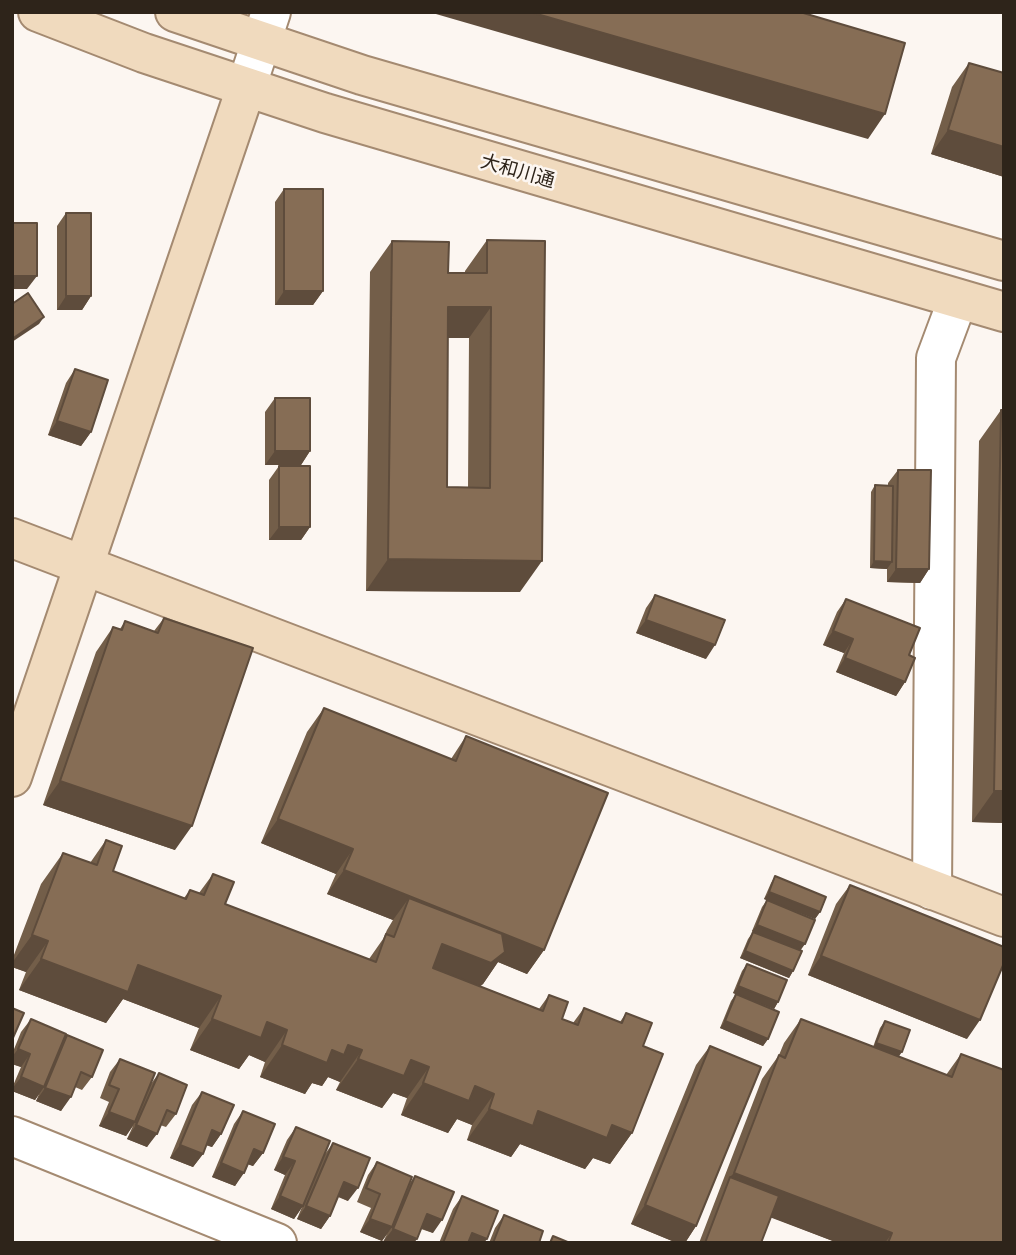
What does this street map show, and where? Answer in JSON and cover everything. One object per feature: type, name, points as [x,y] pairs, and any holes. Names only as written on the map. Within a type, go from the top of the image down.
[{"type":"street","name":"大和川通","points":[[38,12],[246,88],[1004,312]]},
{"type":"street","points":[[175,12],[266,27],[362,75],[1004,261]]},
{"type":"street","points":[[12,777],[266,27]]},
{"type":"street","points":[[932,890],[936,358],[958,299]]},
{"type":"street","points":[[12,538],[1004,917]]},
{"type":"street","points":[[12,1136],[277,1243]]},
{"type":"building","points":[[530,12],[800,12],[905,43],[885,114]]},
{"type":"building","points":[[969,63],[1004,73],[1004,147],[948,130]]},
{"type":"building","points":[[284,189],[323,189],[323,291],[284,291]]},
{"type":"building","points":[[66,213],[91,213],[91,296],[66,296]]},
{"type":"building","points":[[12,223],[37,223],[37,276],[12,276]]},
{"type":"building","points":[[487,240],[545,241],[542,561],[388,559],[392,241],[449,242],[448,273],[487,273]],"holes":[[[448,307],[491,307],[490,488],[447,487]]]},
{"type":"building","points":[[28,293],[44,317],[12,339],[12,304]]},
{"type":"building","points":[[75,369],[108,380],[91,432],[57,421]]},
{"type":"building","points":[[275,398],[310,398],[310,451],[275,451]]},
{"type":"building","points":[[1001,410],[1004,410],[1004,791],[994,791]]},
{"type":"building","points":[[279,466],[310,466],[310,527],[279,527]]},
{"type":"building","points":[[898,470],[931,470],[929,569],[896,569]]},
{"type":"building","points":[[875,485],[893,486],[892,562],[874,561]]},
{"type":"building","points":[[655,595],[725,620],[715,645],[646,620]]},
{"type":"building","points":[[846,599],[920,628],[909,655],[915,658],[905,682],[845,658],[853,639],[833,631]]},
{"type":"building","points":[[164,618],[253,648],[192,826],[60,781],[113,627],[122,630],[125,621],[158,633]]},
{"type":"building","points":[[324,708],[456,761],[466,736],[608,793],[544,950],[344,870],[353,849],[278,819]]},
{"type":"building","points":[[106,840],[122,846],[113,871],[186,899],[190,890],[204,895],[213,874],[234,882],[225,904],[376,962],[386,934],[394,937],[409,898],[502,934],[505,952],[491,963],[442,944],[433,968],[543,1011],[549,995],[568,1002],[562,1019],[578,1025],[584,1008],[622,1023],[626,1013],[652,1023],[643,1046],[663,1054],[632,1133],[612,1125],[607,1138],[538,1111],[533,1126],[489,1109],[494,1094],[475,1086],[469,1101],[423,1083],[429,1067],[411,1060],[404,1076],[358,1059],[362,1050],[348,1045],[344,1055],[332,1050],[327,1063],[282,1045],[287,1030],[267,1022],[261,1038],[212,1019],[221,996],[138,965],[128,992],[41,959],[48,941],[32,935],[63,853],[97,865]]},
{"type":"building","points":[[775,876],[826,897],[820,912],[769,892]]},
{"type":"building","points":[[850,885],[1004,947],[1004,963],[980,1020],[821,956]]},
{"type":"building","points":[[767,900],[815,920],[805,944],[757,925]]},
{"type":"building","points":[[753,932],[802,951],[793,971],[745,951]]},
{"type":"building","points":[[747,964],[787,980],[778,1002],[738,986]]},
{"type":"building","points":[[736,994],[779,1012],[768,1039],[725,1021]]},
{"type":"building","points":[[12,1008],[24,1013],[12,1040]]},
{"type":"building","points":[[31,1019],[66,1034],[44,1087],[21,1077],[30,1054],[18,1049]]},
{"type":"building","points":[[801,1019],[952,1077],[961,1054],[1004,1070],[1004,1243],[888,1243],[892,1233],[734,1173],[779,1055],[785,1058]]},
{"type":"building","points":[[885,1021],[910,1030],[902,1052],[876,1043]]},
{"type":"building","points":[[67,1035],[103,1050],[92,1077],[81,1072],[71,1097],[45,1088]]},
{"type":"building","points":[[710,1046],[761,1067],[696,1226],[645,1205]]},
{"type":"building","points":[[120,1059],[155,1073],[135,1122],[109,1112],[119,1089],[109,1085]]},
{"type":"building","points":[[159,1073],[187,1085],[176,1114],[167,1110],[157,1134],[136,1125]]},
{"type":"building","points":[[202,1092],[234,1105],[221,1134],[212,1130],[203,1154],[180,1145]]},
{"type":"building","points":[[243,1111],[275,1124],[263,1153],[254,1149],[244,1173],[221,1163]]},
{"type":"building","points":[[296,1127],[330,1141],[303,1206],[280,1196],[295,1161],[283,1157]]},
{"type":"building","points":[[333,1143],[370,1158],[358,1188],[344,1182],[330,1216],[306,1206]]},
{"type":"building","points":[[377,1162],[412,1177],[392,1227],[370,1219],[380,1194],[366,1188]]},
{"type":"building","points":[[415,1176],[454,1192],[442,1220],[427,1214],[417,1239],[393,1229]]},
{"type":"building","points":[[730,1177],[779,1196],[761,1243],[705,1243]]},
{"type":"building","points":[[462,1196],[498,1211],[487,1239],[472,1233],[468,1243],[443,1243]]},
{"type":"building","points":[[504,1215],[543,1231],[539,1243],[493,1243]]},
{"type":"building","points":[[553,1236],[570,1243],[550,1243]]}]
